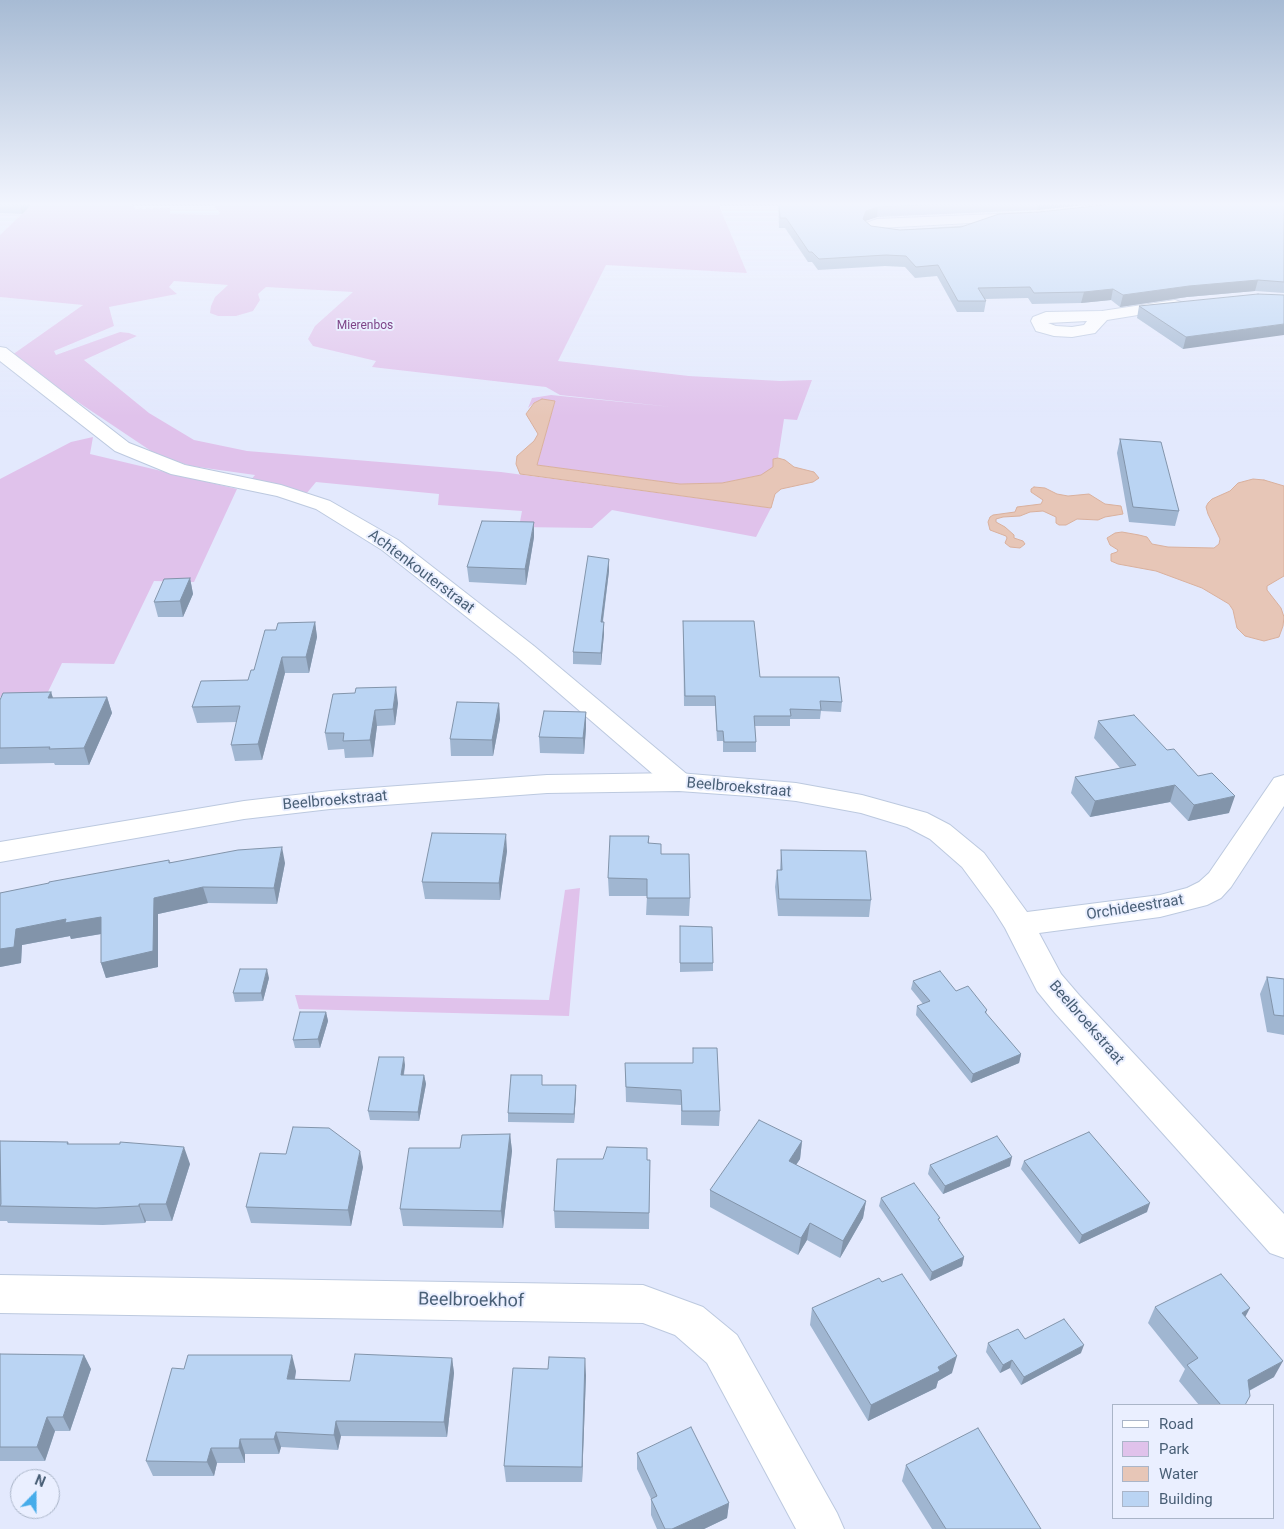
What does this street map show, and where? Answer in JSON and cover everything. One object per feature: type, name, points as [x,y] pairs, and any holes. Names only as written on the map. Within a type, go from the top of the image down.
[{"type":"street","points":[[1102,316],[1187,304]]},
{"type":"street","name":"Achtenkouterstraat","points":[[0,352],[122,447],[178,470],[281,491],[323,505],[390,545],[525,651],[679,782]]},
{"type":"street","name":"Beelbroekstraat","points":[[0,852],[244,810],[330,800],[547,784],[679,782],[796,792],[862,804],[917,820],[940,832],[973,860],[990,880],[1019,924],[1049,982],[1284,1241]]},
{"type":"street","name":"Orchideestraat","points":[[1019,924],[1160,906],[1196,897],[1210,890],[1220,880],[1284,784]]},
{"type":"street","name":"Beelbroekhof","points":[[0,1294],[643,1304],[689,1321],[722,1348],[821,1529]]},
{"type":"green space","name":"Mierenbos","points":[[0,274],[601,274],[558,361],[689,376],[780,381],[812,380],[797,420],[784,419],[778,458],[773,459],[773,467],[768,472],[722,483],[680,484],[537,465],[555,401],[534,403],[528,408],[532,398],[551,395],[672,407],[560,395],[546,387],[372,367],[376,361],[313,346],[308,339],[315,326],[353,292],[266,287],[258,294],[260,300],[253,311],[236,316],[218,316],[210,313],[211,306],[215,297],[228,285],[174,281],[169,287],[177,294],[109,307],[114,326],[54,351],[56,355],[120,332],[137,336],[84,360],[149,413],[194,440],[247,451],[501,472],[771,508],[756,537],[612,510],[592,528],[519,527],[522,511],[438,505],[439,494],[316,482],[306,494],[249,482],[255,475],[191,466],[157,455],[12,355],[83,305],[0,297]]},
{"type":"green space","points":[[93,437],[90,454],[237,489],[194,582],[154,581],[114,664],[62,663],[46,696],[0,697],[0,479],[71,442]]},
{"type":"green space","points":[[580,888],[569,1016],[299,1009],[295,995],[549,1000],[565,890]]},
{"type":"water","points":[[542,399],[555,401],[537,465],[680,484],[722,483],[761,475],[773,467],[773,459],[778,458],[785,460],[794,467],[814,472],[819,478],[813,482],[781,489],[775,494],[771,508],[520,474],[516,464],[517,456],[534,441],[538,434],[526,414],[534,403]]},
{"type":"water","points":[[1253,479],[1284,486],[1284,576],[1267,586],[1267,590],[1281,608],[1284,617],[1279,637],[1264,641],[1245,636],[1237,628],[1233,610],[1229,604],[1202,588],[1156,571],[1111,561],[1111,554],[1118,550],[1110,545],[1107,538],[1115,533],[1122,532],[1147,537],[1152,544],[1168,547],[1214,548],[1219,544],[1220,539],[1208,514],[1206,507],[1208,503],[1212,499],[1230,491],[1238,483]]},
{"type":"water","points":[[1034,487],[1045,488],[1057,494],[1068,496],[1089,494],[1105,504],[1121,506],[1123,514],[1098,520],[1077,519],[1066,525],[1059,525],[1056,523],[1056,517],[1043,511],[996,519],[996,522],[1014,535],[1014,538],[1023,541],[1025,544],[1020,548],[1010,547],[1005,543],[1006,536],[990,530],[988,522],[990,517],[1015,512],[1017,507],[1041,504],[1043,500],[1031,492],[1031,489]]},
{"type":"building","points":[[943,274],[1284,274],[1284,282],[1258,280],[1189,286],[1123,295],[1113,289],[1084,292],[1034,293],[1030,287],[978,288],[986,301],[958,301]]},
{"type":"building","points":[[1258,294],[1284,295],[1284,324],[1186,337],[1139,306]]},
{"type":"building","points":[[1120,439],[1161,442],[1179,511],[1133,507]]},
{"type":"building","points":[[482,521],[534,522],[525,569],[467,567]]},
{"type":"building","points":[[588,556],[609,559],[601,622],[604,622],[601,653],[573,652]]},
{"type":"building","points":[[190,578],[180,601],[154,602],[164,579]]},
{"type":"building","points":[[683,621],[754,621],[760,677],[839,677],[842,702],[820,701],[821,710],[790,709],[791,716],[754,716],[756,742],[724,742],[723,731],[717,731],[715,696],[685,696]]},
{"type":"building","points":[[315,622],[306,657],[282,657],[258,744],[231,745],[240,706],[192,707],[201,681],[248,680],[251,670],[254,670],[265,630],[276,630],[278,623]]},
{"type":"building","points":[[396,687],[393,709],[375,710],[370,740],[343,741],[344,733],[325,733],[333,694],[355,693],[356,688]]},
{"type":"building","points":[[51,692],[48,698],[107,697],[84,748],[0,748],[0,700],[3,693]]},
{"type":"building","points":[[457,702],[499,703],[492,740],[450,739]]},
{"type":"building","points":[[544,711],[586,712],[583,738],[539,737]]},
{"type":"building","points":[[1134,715],[1167,750],[1174,749],[1198,776],[1212,773],[1235,796],[1194,805],[1175,785],[1095,801],[1075,777],[1136,765],[1098,721]]},
{"type":"building","points":[[432,833],[506,834],[499,883],[422,882]]},
{"type":"building","points":[[610,836],[649,836],[648,843],[661,844],[661,854],[689,854],[690,898],[647,898],[647,879],[608,878]]},
{"type":"building","points":[[282,847],[274,888],[203,887],[154,898],[153,951],[101,963],[101,917],[65,923],[66,919],[16,929],[14,947],[0,949],[0,893],[169,860],[169,863],[238,850]]},
{"type":"building","points":[[781,850],[866,851],[871,900],[779,899],[777,870],[782,870]]},
{"type":"building","points":[[680,926],[712,927],[713,963],[680,963]]},
{"type":"building","points":[[240,969],[267,969],[261,993],[233,993]]},
{"type":"building","points":[[940,971],[956,991],[968,986],[987,1010],[985,1012],[1021,1054],[973,1074],[917,1006],[930,1001],[913,981]]},
{"type":"building","points":[[1267,977],[1284,979],[1284,1016],[1274,1015]]},
{"type":"building","points":[[300,1012],[326,1012],[318,1039],[293,1040]]},
{"type":"building","points":[[693,1048],[717,1048],[720,1111],[682,1111],[681,1090],[626,1087],[625,1063],[693,1063]]},
{"type":"building","points":[[379,1057],[404,1057],[401,1075],[424,1075],[418,1112],[368,1111]]},
{"type":"building","points":[[511,1075],[542,1075],[542,1085],[576,1085],[574,1114],[508,1113]]},
{"type":"building","points":[[759,1120],[802,1141],[789,1161],[866,1201],[843,1241],[810,1223],[801,1238],[710,1190]]},
{"type":"building","points":[[293,1127],[329,1128],[360,1151],[348,1210],[246,1207],[260,1153],[286,1154]]},
{"type":"building","points":[[1089,1132],[1150,1203],[1082,1235],[1024,1161]]},
{"type":"building","points":[[510,1134],[501,1211],[400,1209],[409,1148],[460,1148],[462,1135]]},
{"type":"building","points":[[997,1136],[1012,1157],[945,1186],[930,1165]]},
{"type":"building","points":[[0,1141],[68,1142],[67,1144],[120,1144],[120,1142],[184,1147],[166,1204],[139,1204],[139,1206],[96,1208],[0,1206]]},
{"type":"building","points":[[607,1147],[647,1148],[647,1160],[650,1160],[649,1213],[554,1211],[557,1159],[603,1159]]},
{"type":"building","points":[[914,1183],[940,1218],[938,1219],[964,1257],[932,1272],[881,1198]]},
{"type":"building","points":[[902,1274],[957,1356],[938,1367],[940,1371],[871,1405],[812,1308],[879,1278],[882,1282]]},
{"type":"building","points":[[1221,1274],[1250,1308],[1242,1313],[1283,1361],[1248,1380],[1250,1396],[1246,1404],[1220,1404],[1187,1365],[1198,1358],[1155,1307]]},
{"type":"building","points":[[1064,1319],[1084,1345],[1024,1377],[1012,1360],[1003,1365],[988,1343],[1018,1329],[1025,1339]]},
{"type":"building","points":[[0,1354],[84,1355],[63,1417],[47,1417],[37,1447],[0,1447]]},
{"type":"building","points":[[355,1354],[452,1358],[444,1422],[336,1421],[334,1435],[276,1432],[274,1439],[240,1439],[239,1448],[211,1448],[207,1462],[146,1461],[172,1368],[184,1369],[188,1355],[292,1355],[287,1379],[350,1381]]},
{"type":"building","points":[[549,1357],[585,1358],[582,1467],[504,1466],[513,1368],[548,1369]]},
{"type":"building","points":[[691,1427],[729,1503],[672,1529],[665,1529],[651,1499],[657,1496],[637,1453]]},
{"type":"building","points":[[978,1428],[1041,1529],[946,1529],[906,1465]]}]
